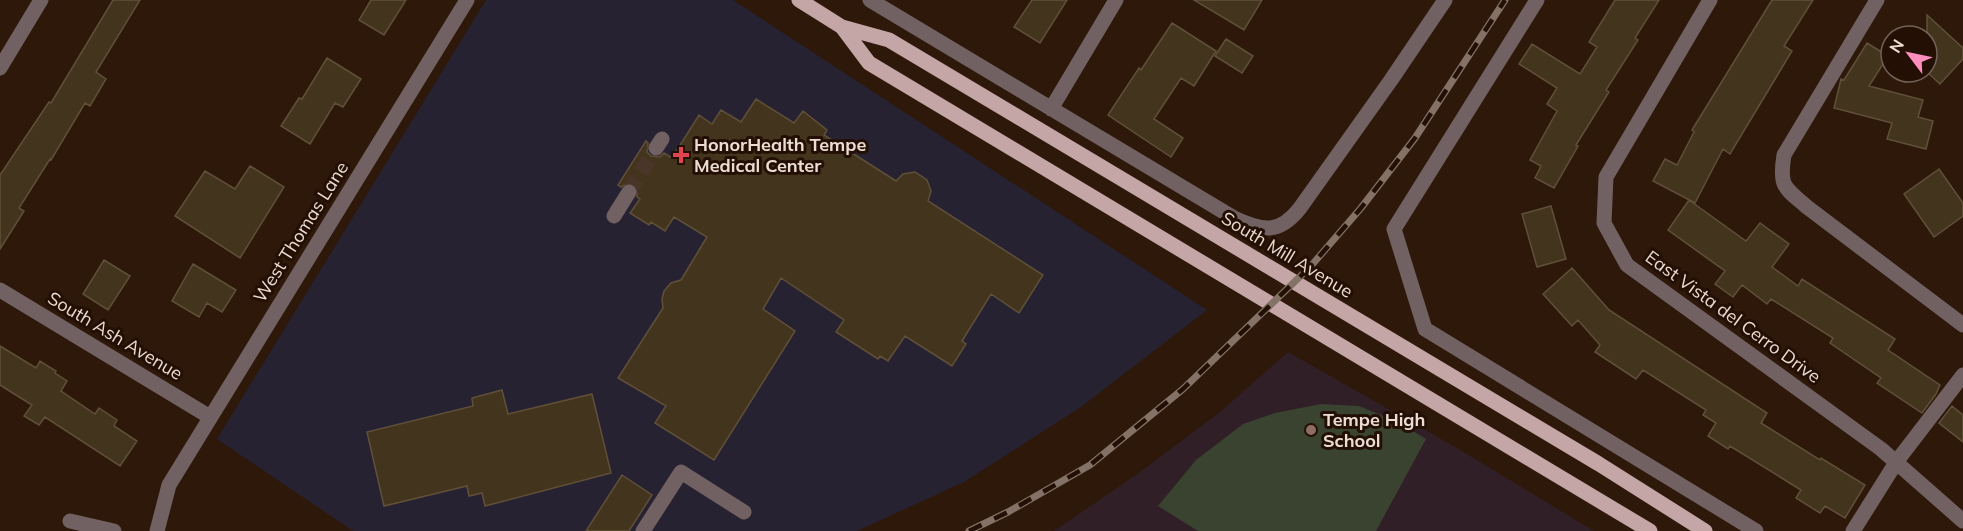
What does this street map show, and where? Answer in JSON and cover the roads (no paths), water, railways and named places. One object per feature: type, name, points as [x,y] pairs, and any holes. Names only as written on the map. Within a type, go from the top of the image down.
[{"type":"main road","name":"South Mill Avenue","points":[[799,0],[842,27],[889,40],[1599,464],[1706,531]]},
{"type":"main road","name":"South Mill Avenue","points":[[842,27],[869,63],[1650,531]]},
{"type":"street","points":[[0,68],[41,0]]},
{"type":"street","name":"West Thomas Lane","points":[[157,531],[169,485],[467,0]]},
{"type":"street","name":"South Mill Avenue","points":[[870,0],[1234,218],[1255,227],[1275,228],[1290,222],[1391,80],[1444,0]]},
{"type":"street","points":[[1051,109],[1116,0]]},
{"type":"street","points":[[1536,0],[1394,229],[1425,328],[1756,531]]},
{"type":"street","name":"East Vista del Cerro Drive","points":[[1710,0],[1606,177],[1604,223],[1627,265],[1897,461],[1963,522]]},
{"type":"street","points":[[1877,0],[1784,154],[1781,174],[1785,188],[1807,207],[1963,325]]},
{"type":"street","points":[[614,216],[629,192]]},
{"type":"street","name":"South Ash Avenue","points":[[0,290],[210,417]]},
{"type":"street","points":[[1854,531],[1897,461],[1963,375]]},
{"type":"street","points":[[643,531],[681,472],[744,512]]},
{"type":"street","points":[[70,521],[114,531]]},
{"type":"tunnel","points":[[629,192],[656,148]]},
{"type":"railway","points":[[969,531],[1008,512],[1090,465],[1183,389],[1311,266],[1361,208],[1415,138],[1505,0]]},
{"type":"place","name":"HonorHealth Tempe Medical Center","points":[[681,155]]},
{"type":"place","name":"Tempe High School","points":[[1311,430]]}]
